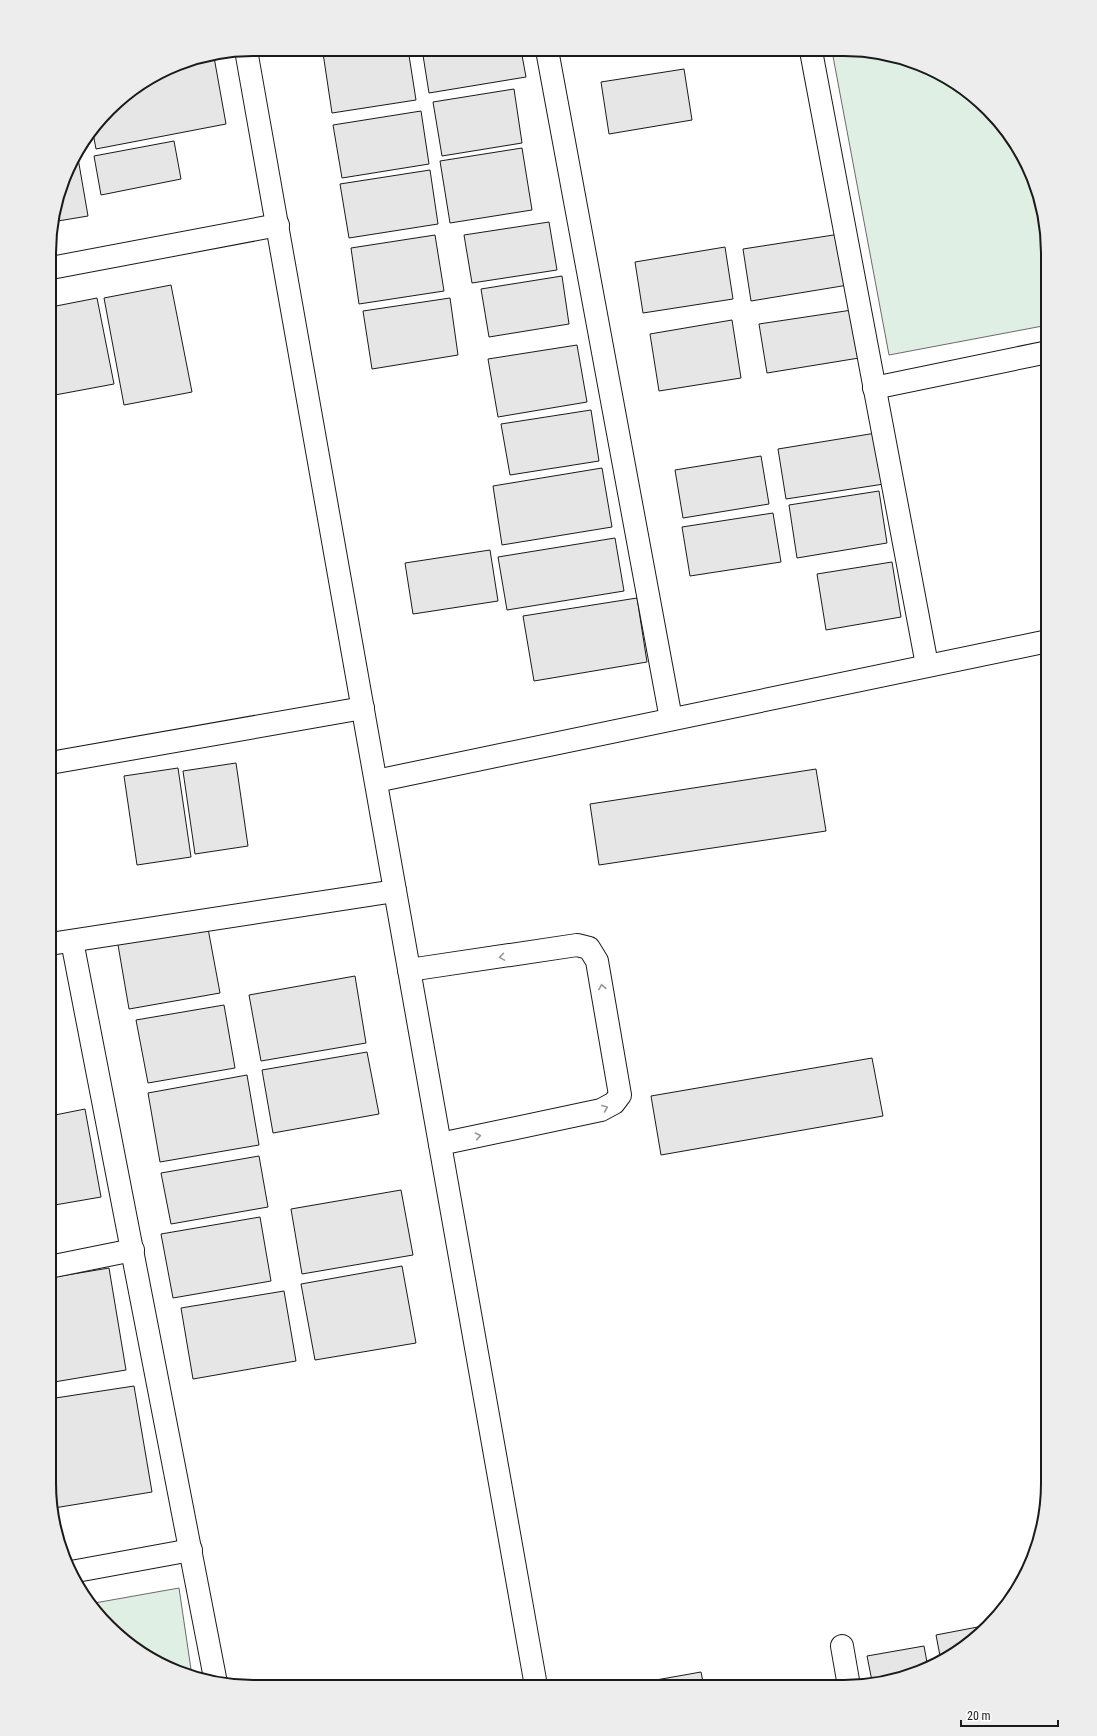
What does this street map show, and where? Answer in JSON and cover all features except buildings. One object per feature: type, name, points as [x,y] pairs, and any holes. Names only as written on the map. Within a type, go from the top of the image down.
[{"type":"street","points":[[247,56],[535,1680]]},
{"type":"street","points":[[548,56],[671,719]]},
{"type":"street","points":[[812,56],[927,666]]},
{"type":"street","points":[[56,267],[278,225]]},
{"type":"street","points":[[874,388],[1041,353]]},
{"type":"street","points":[[376,781],[1041,642]]},
{"type":"street","points":[[56,762],[363,708]]},
{"type":"street","points":[[56,943],[395,891]]},
{"type":"street","points":[[72,941],[215,1676]]},
{"type":"street","points":[[409,970],[577,945],[589,948],[597,960],[620,1095],[614,1104],[601,1110],[440,1144]]},
{"type":"street","points":[[56,1266],[133,1250]]},
{"type":"street","points":[[76,1571],[191,1550]]},
{"type":"street","points":[[842,1646],[848,1680]]},
{"type":"green space","points":[[833,56],[857,56],[907,66],[931,76],[964,97],[992,123],[1015,154],[1031,190],[1037,215],[1041,240],[1041,326],[889,355]]},
{"type":"green space","points":[[179,1588],[191,1670],[166,1660],[144,1647],[123,1631],[97,1603]]}]
